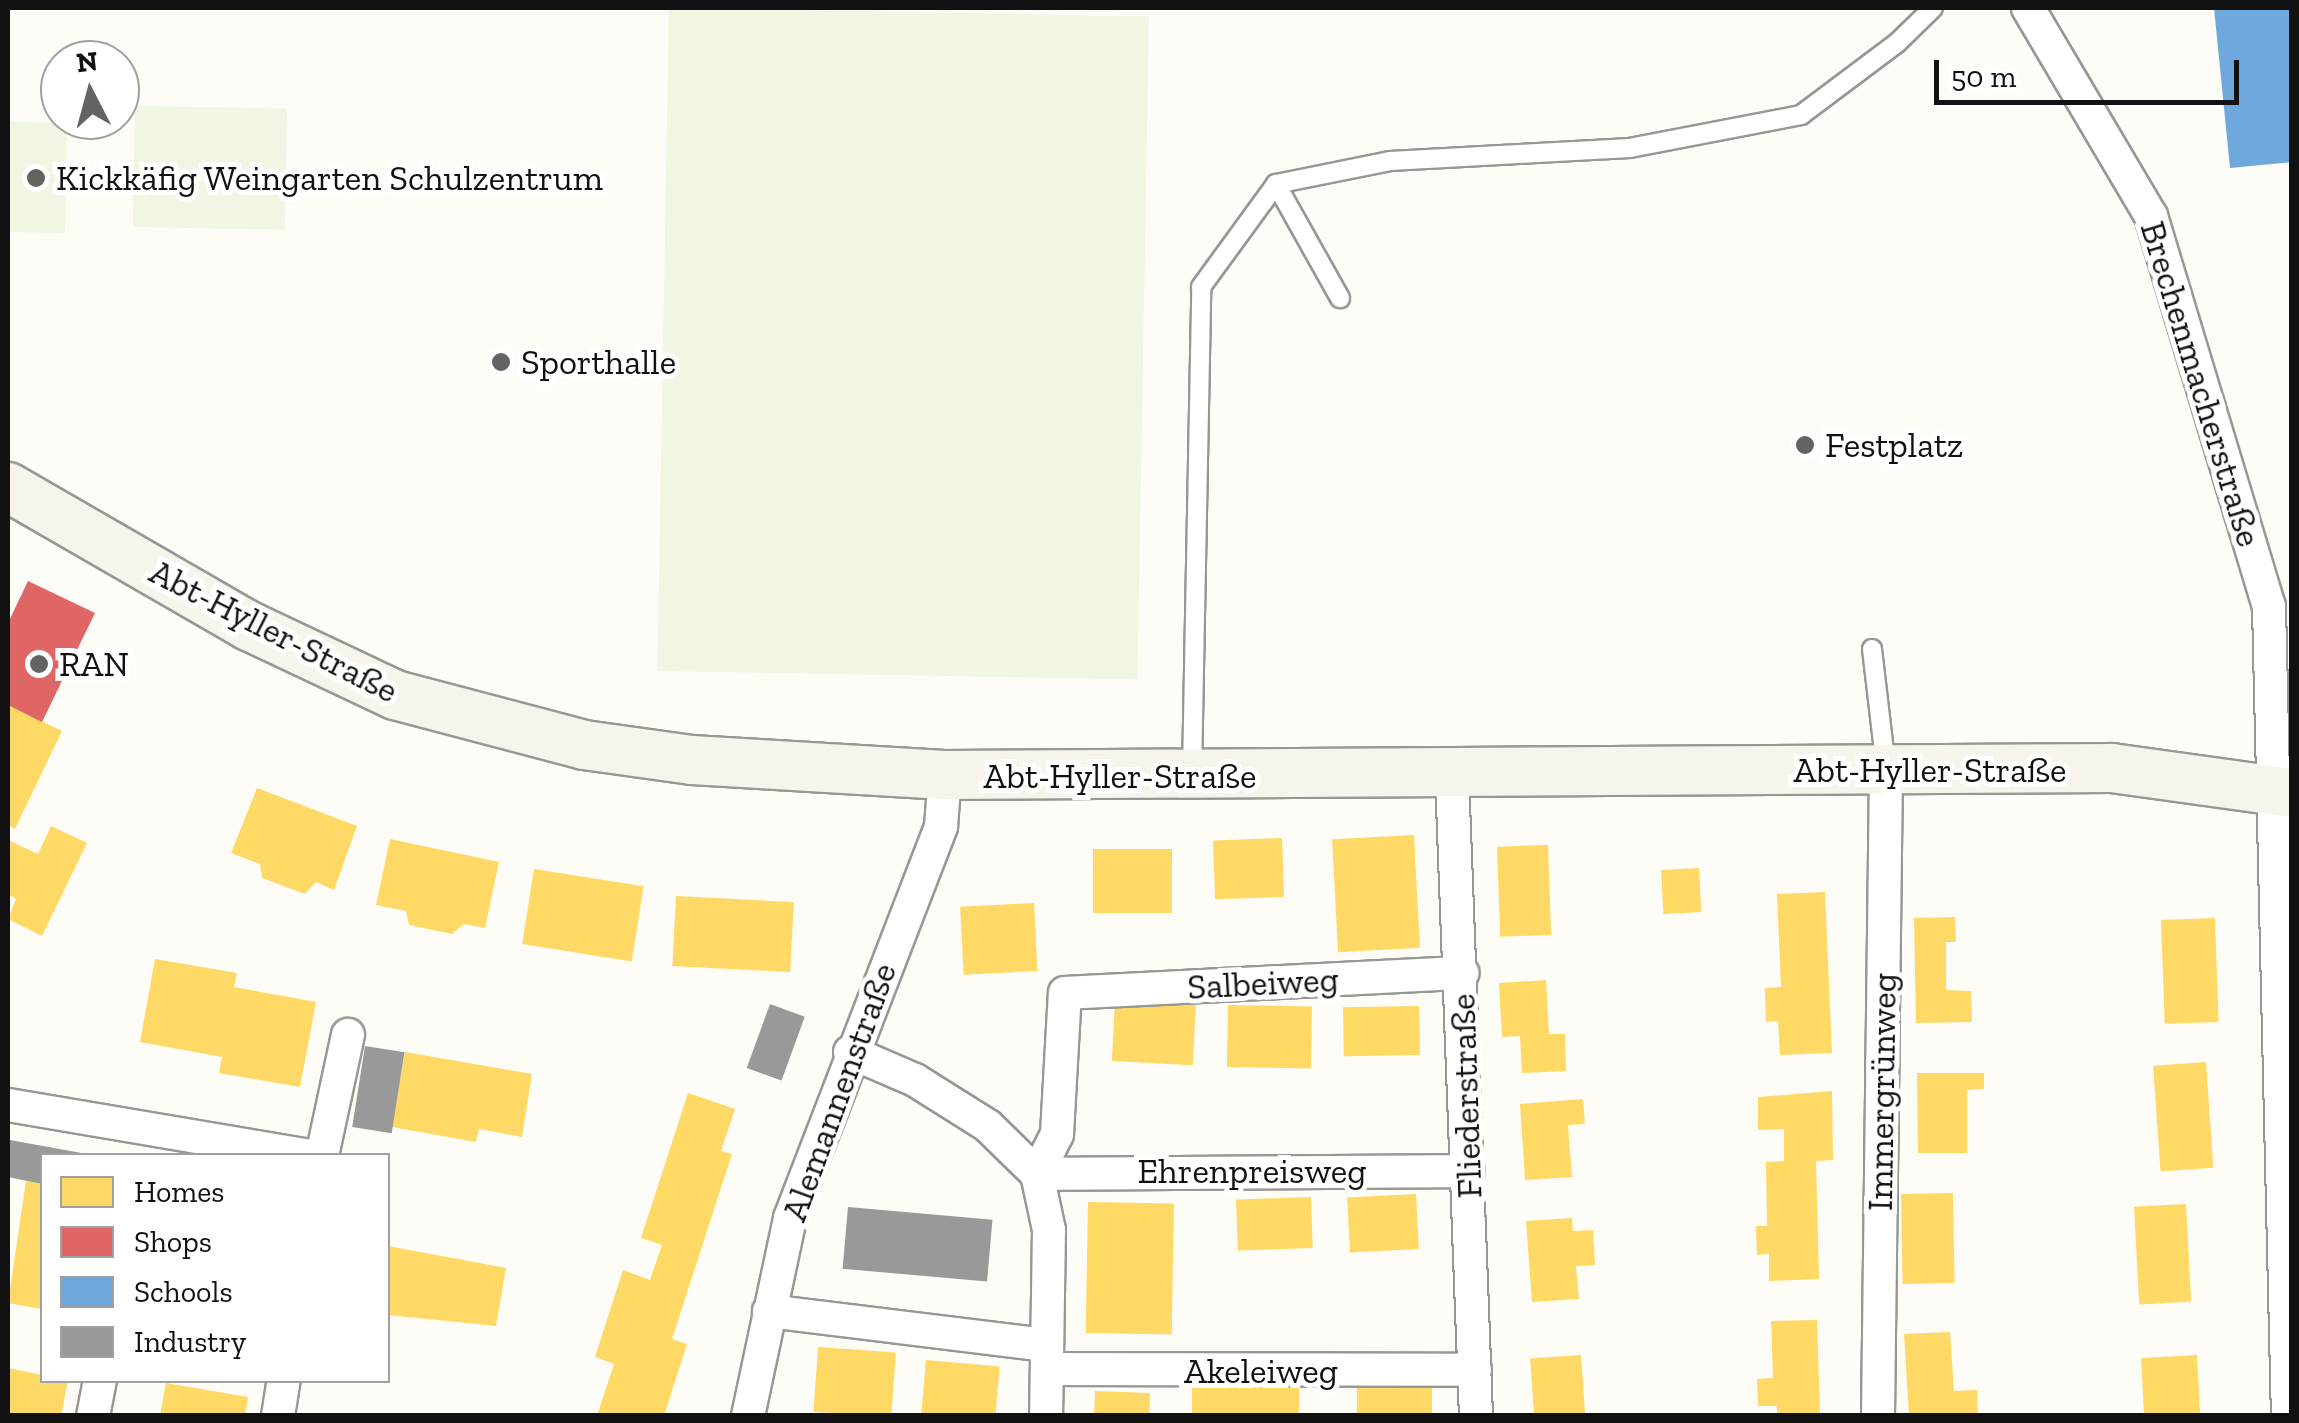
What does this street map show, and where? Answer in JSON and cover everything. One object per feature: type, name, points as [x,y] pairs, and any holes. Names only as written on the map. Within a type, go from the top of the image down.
[{"type":"street","name":"Brechenmacherstraße","points":[[2028,8],[2152,216],[2269,606],[2284,791],[2288,1416]]},
{"type":"street","name":"Abt-Hyller-Straße","points":[[8,487],[249,626],[394,696],[584,745],[807,772],[1452,777],[2112,768],[2284,791]]},
{"type":"street","name":"Immergrünweg","points":[[1878,1416],[1886,769]]},
{"type":"street","name":"Alemannenstraße","points":[[748,1416],[790,1218],[850,1052],[941,826],[945,775]]},
{"type":"street","name":"Fliederstraße","points":[[1452,777],[1476,1416]]},
{"type":"street","name":"Salbeiweg","points":[[1037,1174],[1057,1134],[1065,993],[1462,973]]},
{"type":"street","points":[[323,1153],[348,1034]]},
{"type":"street","points":[[850,1052],[915,1080],[988,1126],[1037,1174],[1050,1230],[1046,1416]]},
{"type":"street","points":[[8,1105],[147,1142],[274,1153]]},
{"type":"street","name":"Ehrenpreisweg","points":[[1037,1174],[1468,1171]]},
{"type":"street","name":"Akeleiweg","points":[[769,1311],[1047,1357],[1475,1370]]},
{"type":"street","points":[[92,1416],[99,1383]]},
{"type":"street","points":[[278,1416],[284,1383]]},
{"type":"lane","points":[[1192,776],[1200,287],[1276,184],[1390,161],[1630,148],[1800,115],[1897,44],[1933,8]]},
{"type":"lane","points":[[1276,184],[1340,298]]},
{"type":"lane","points":[[1872,649],[1886,769]]},
{"type":"green space","points":[[669,8],[1149,16],[1137,679],[657,671]]},
{"type":"green space","points":[[140,106],[287,109],[285,230],[133,227],[134,140],[140,140]]},
{"type":"green space","name":"Kickkäfig Weingarten Schulzentrum","points":[[8,122],[40,123],[40,140],[67,140],[65,233],[8,232]]},
{"type":"building: Homes","points":[[8,705],[62,731],[15,829],[8,825]]},
{"type":"building: Homes","points":[[257,788],[357,826],[334,890],[316,882],[305,894],[262,878],[260,864],[231,853]]},
{"type":"building: Homes","points":[[51,826],[87,843],[42,936],[8,919],[16,899],[8,894],[8,840],[38,854]]},
{"type":"building: Homes","points":[[1414,835],[1420,948],[1338,952],[1332,839]]},
{"type":"building: Homes","points":[[1282,838],[1284,897],[1215,899],[1213,840]]},
{"type":"building: Homes","points":[[390,839],[499,862],[485,928],[464,924],[452,934],[409,925],[406,911],[376,905]]},
{"type":"building: Homes","points":[[1548,845],[1551,935],[1500,937],[1497,847]]},
{"type":"building: Homes","points":[[1093,849],[1172,849],[1172,913],[1093,913]]},
{"type":"building: Homes","points":[[1699,868],[1701,912],[1663,914],[1661,870]]},
{"type":"building: Homes","points":[[534,869],[644,886],[632,961],[522,944]]},
{"type":"building: Homes","points":[[1825,892],[1832,1053],[1780,1055],[1778,1021],[1766,1022],[1765,988],[1781,987],[1777,894]]},
{"type":"building: Homes","points":[[676,896],[794,902],[790,972],[672,966]]},
{"type":"building: Homes","points":[[1034,903],[1038,971],[964,975],[960,907]]},
{"type":"building: Homes","points":[[1955,917],[1956,942],[1946,942],[1946,990],[1971,991],[1972,1022],[1916,1023],[1914,918]]},
{"type":"building: Homes","points":[[2215,918],[2219,1022],[2165,1024],[2161,920]]},
{"type":"building: Homes","points":[[155,959],[237,973],[234,987],[316,1002],[300,1087],[219,1073],[222,1057],[140,1042]]},
{"type":"building: Homes","points":[[1546,980],[1549,1034],[1565,1034],[1566,1071],[1522,1073],[1520,1036],[1502,1037],[1499,983]]},
{"type":"building: Homes","points":[[1115,1001],[1196,1005],[1193,1065],[1112,1061]]},
{"type":"building: Homes","points":[[1228,1005],[1312,1006],[1311,1068],[1227,1067]]},
{"type":"building: Homes","points":[[1419,1006],[1420,1055],[1344,1056],[1343,1007]]},
{"type":"building: Homes","points":[[405,1052],[532,1074],[522,1137],[479,1129],[476,1142],[392,1127]]},
{"type":"building: Homes","points":[[2206,1062],[2213,1168],[2161,1171],[2153,1066]]},
{"type":"building: Homes","points":[[1917,1073],[1984,1073],[1984,1089],[1967,1090],[1967,1153],[1918,1153]]},
{"type":"building: Homes","points":[[1832,1091],[1833,1160],[1816,1161],[1819,1279],[1769,1281],[1769,1254],[1757,1255],[1756,1226],[1767,1226],[1766,1162],[1784,1161],[1784,1129],[1758,1130],[1758,1097]]},
{"type":"building: Homes","points":[[688,1093],[735,1109],[721,1151],[732,1154],[672,1339],[687,1344],[664,1416],[597,1416],[614,1364],[595,1357],[623,1270],[650,1280],[662,1245],[641,1238]]},
{"type":"building: Homes","points":[[1583,1099],[1585,1124],[1568,1125],[1572,1177],[1525,1180],[1520,1104]]},
{"type":"building: Homes","points":[[26,1181],[40,1184],[40,1309],[8,1303]]},
{"type":"building: Homes","points":[[1953,1193],[1955,1283],[1903,1284],[1901,1194]]},
{"type":"building: Homes","points":[[1416,1194],[1419,1249],[1350,1253],[1347,1198]]},
{"type":"building: Homes","points":[[1311,1197],[1313,1248],[1238,1251],[1236,1200]]},
{"type":"building: Homes","points":[[1088,1202],[1174,1204],[1172,1334],[1086,1333]]},
{"type":"building: Homes","points":[[2186,1204],[2191,1302],[2139,1305],[2134,1207]]},
{"type":"building: Homes","points":[[1572,1218],[1573,1231],[1593,1230],[1595,1265],[1576,1266],[1579,1299],[1532,1302],[1526,1221]]},
{"type":"building: Homes","points":[[390,1246],[506,1268],[496,1326],[390,1315]]},
{"type":"building: Homes","points":[[1817,1320],[1820,1416],[1777,1416],[1777,1406],[1758,1406],[1757,1379],[1773,1378],[1771,1321]]},
{"type":"building: Homes","points":[[1950,1332],[1954,1391],[1977,1390],[1978,1416],[1909,1416],[1904,1334]]},
{"type":"building: Homes","points":[[818,1347],[896,1352],[891,1416],[813,1412]]},
{"type":"building: Homes","points":[[1581,1355],[1585,1416],[1534,1416],[1530,1359]]},
{"type":"building: Homes","points":[[2197,1355],[2200,1416],[2144,1416],[2141,1358]]},
{"type":"building: Homes","points":[[926,1360],[1000,1366],[995,1416],[921,1416]]},
{"type":"building: Homes","points":[[8,1368],[40,1375],[40,1383],[67,1383],[61,1416],[8,1416]]},
{"type":"building: Homes","points":[[1357,1381],[1432,1381],[1432,1416],[1357,1416]]},
{"type":"building: Homes","points":[[166,1383],[248,1397],[245,1416],[160,1416]]},
{"type":"building: Homes","points":[[1192,1384],[1299,1384],[1299,1416],[1192,1416]]},
{"type":"building: Homes","points":[[1095,1391],[1150,1393],[1149,1416],[1094,1416]]},
{"type":"building: Shops","name":"RAN","points":[[28,581],[95,613],[42,722],[8,705],[8,623]]},
{"type":"building: Schools","points":[[2214,8],[2292,8],[2292,162],[2230,168]]},
{"type":"building: Industry","points":[[770,1004],[805,1017],[782,1081],[747,1068]]},
{"type":"building: Industry","points":[[365,1046],[405,1052],[392,1133],[352,1127]]},
{"type":"building: Industry","points":[[10,1140],[82,1153],[40,1153],[40,1184],[8,1177]]},
{"type":"building: Industry","points":[[848,1207],[992,1220],[987,1281],[843,1269]]},
{"type":"place","name":"Kickkäfig Weingarten Schulzentrum","points":[[36,178]]},
{"type":"place","name":"Sporthalle","points":[[501,362]]},
{"type":"place","name":"Festplatz","points":[[1805,445]]},
{"type":"place","name":"RAN","points":[[39,664]]}]
